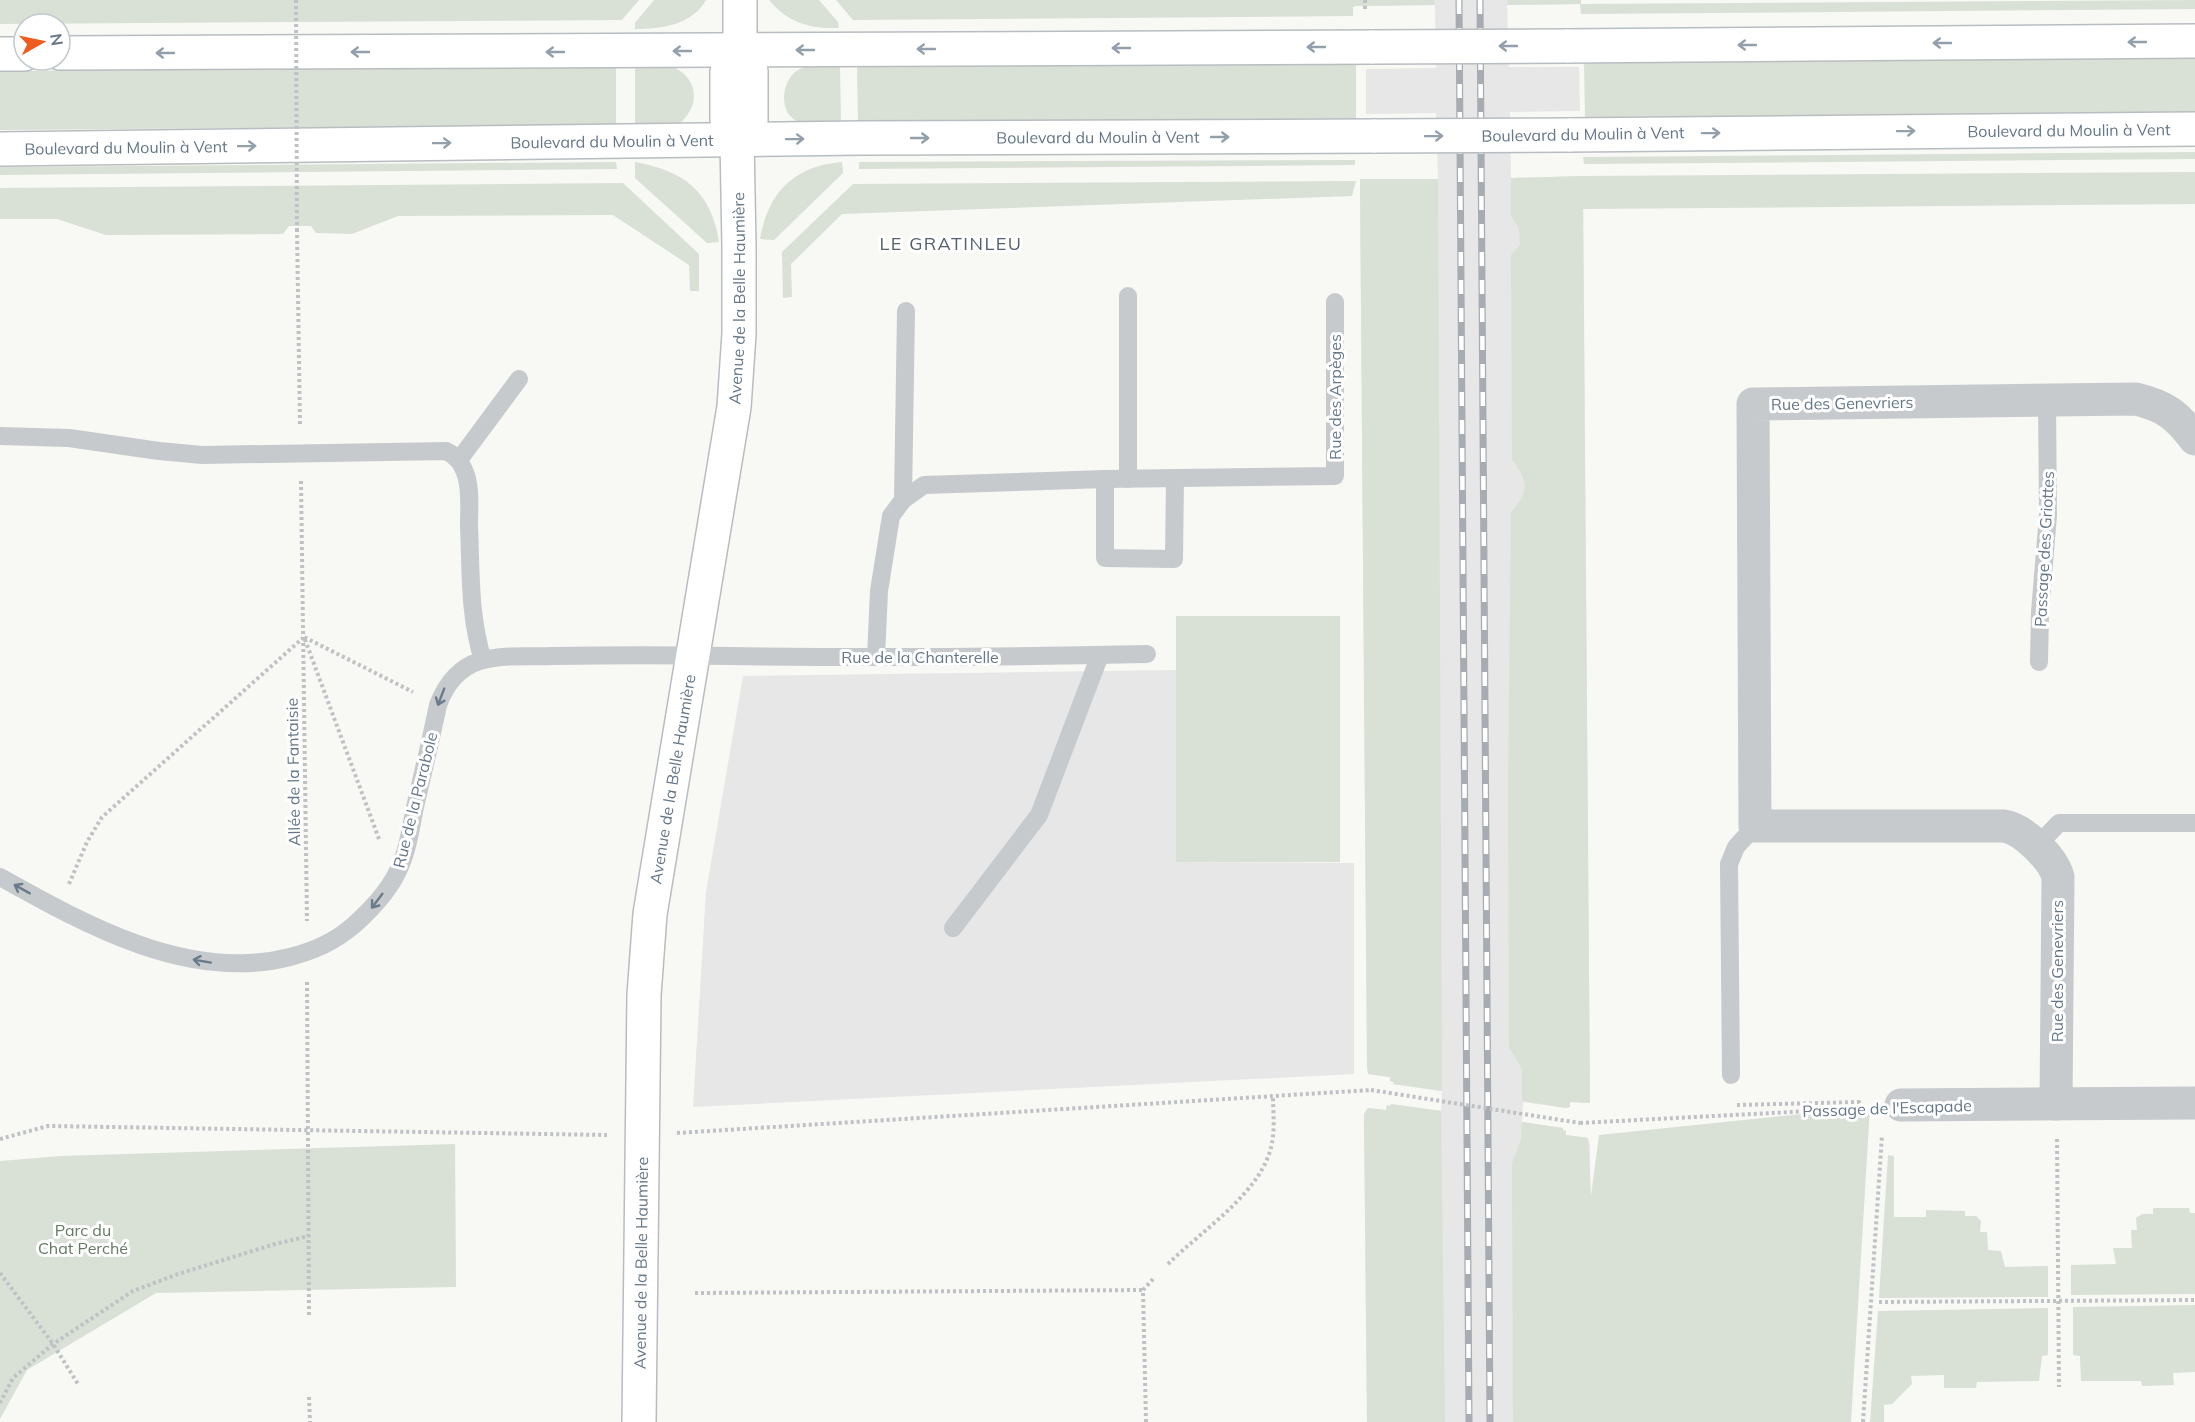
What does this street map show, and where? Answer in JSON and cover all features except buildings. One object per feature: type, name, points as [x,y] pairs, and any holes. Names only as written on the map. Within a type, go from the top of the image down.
[{"type":"main road","points":[[740,0],[740,51]]},
{"type":"main road","points":[[72,53],[2195,41]]},
{"type":"main road","name":"Avenue de la Belle Haumière","points":[[639,1422],[644,994],[651,914],[734,397],[739,299],[737,140],[727,121],[727,72],[740,51]]},
{"type":"main road","name":"Boulevard du Moulin à Vent","points":[[0,148],[2195,129]]},
{"type":"street","name":"Rue des Genevriers","points":[[2056,1104],[2058,877],[2052,863],[2021,831],[2004,826],[1755,826],[1753,404],[2136,399],[2164,408],[2176,416],[2195,439]]},
{"type":"street","name":"Passage de l'Escapade","points":[[1892,1106],[2195,1103]]},
{"type":"lane","points":[[1128,296],[1128,479]]},
{"type":"lane","name":"Rue des Arpèges","points":[[903,500],[924,486],[1105,479],[1335,476],[1335,302]]},
{"type":"lane","points":[[876,657],[879,591],[891,516],[903,500],[906,311]]},
{"type":"lane","points":[[459,460],[519,380]]},
{"type":"lane","name":"Passage des Griottes","points":[[2039,662],[2040,612],[2048,515],[2047,400]]},
{"type":"lane","points":[[0,436],[69,438],[159,451],[202,454],[301,455],[446,451],[459,460],[468,486],[471,607],[483,660]]},
{"type":"lane","points":[[1105,479],[1105,558],[1174,559],[1175,479]]},
{"type":"lane","name":"Rue de la Chanterelle","points":[[693,655],[876,657],[1147,654]]},
{"type":"lane","name":"Rue de la Parabole","points":[[0,877],[58,909],[165,953],[206,962],[236,964],[274,961],[307,952],[332,942],[352,927],[371,910],[394,879],[406,848],[438,705],[445,688],[457,674],[470,664],[509,657],[693,655]]},
{"type":"lane","points":[[953,928],[1039,815],[1100,655]]},
{"type":"lane","points":[[2036,847],[2059,823],[2195,823]]},
{"type":"lane","points":[[1731,1075],[1729,864],[1736,847],[1755,826]]},
{"type":"path","name":"Allée de la Fantaisie","points":[[296,0],[309,1315]]},
{"type":"path","points":[[303,637],[438,705]]},
{"type":"path","points":[[303,637],[394,879]]},
{"type":"path","points":[[58,909],[87,842],[102,817],[303,637]]},
{"type":"path","points":[[1731,1075],[1734,1105],[1859,1102],[1859,1108]]},
{"type":"path","name":"Passage de l'Escapade","points":[[0,1139],[48,1126],[641,1136],[1371,1090],[1580,1123],[1892,1106]]},
{"type":"path","points":[[1168,1264],[1242,1196],[1265,1164],[1272,1142],[1273,1096]]},
{"type":"path","points":[[2056,1104],[2059,1387]]},
{"type":"path","points":[[1863,1422],[1892,1106]]},
{"type":"path","points":[[0,1403],[13,1378],[53,1344],[133,1291],[178,1274],[309,1236]]},
{"type":"path","points":[[0,1273],[53,1344],[78,1384]]},
{"type":"path","points":[[695,1293],[1143,1290],[1154,1279]]},
{"type":"path","points":[[1143,1290],[1146,1422]]},
{"type":"path","points":[[1879,1302],[2195,1300]]},
{"type":"path","points":[[309,1397],[310,1422]]},
{"type":"shaded area","points":[[1356,0],[1581,0],[1581,4],[1507,5],[1509,67],[1579,67],[1580,111],[1510,112],[1511,178],[1583,176],[1590,1103],[1570,1102],[1570,1107],[1566,1108],[1523,1102],[1522,1122],[1563,1128],[1566,1135],[1588,1138],[1590,1145],[1592,1422],[1367,1422],[1364,1114],[1368,1108],[1386,1110],[1387,1105],[1391,1104],[1441,1111],[1442,1091],[1393,1084],[1390,1077],[1368,1074],[1367,1067],[1360,179],[1438,179],[1436,113],[1366,114],[1366,69],[1436,68],[1435,5],[1356,6]]},
{"type":"shaded area","points":[[1176,670],[1176,862],[1354,863],[1354,1074],[693,1107],[706,892],[743,676]]},
{"type":"green space","points":[[0,0],[639,0],[622,20],[72,24],[72,12],[12,12],[12,24],[0,24]]},
{"type":"green space","points":[[654,0],[706,0],[693,15],[675,24],[635,29],[635,23]]},
{"type":"green space","points":[[769,0],[819,0],[838,22],[839,28],[809,26],[800,23],[784,14]]},
{"type":"green space","points":[[836,0],[1434,0],[1435,5],[1356,6],[1353,7],[1353,16],[853,20]]},
{"type":"green space","points":[[1508,0],[1581,0],[1581,4],[2195,0],[2195,9],[1581,14],[1580,4],[1507,5]]},
{"type":"green space","points":[[2195,56],[2195,114],[1585,117],[1584,62]]},
{"type":"green space","points":[[1356,64],[1356,124],[858,124],[857,66]]},
{"type":"green space","points":[[670,66],[684,74],[692,86],[694,100],[688,114],[678,124],[635,125],[635,68]]},
{"type":"green space","points":[[840,66],[841,123],[808,124],[794,120],[785,106],[784,97],[789,79],[802,68]]},
{"type":"green space","points":[[616,67],[616,125],[0,130],[0,71]]},
{"type":"green space","points":[[2195,152],[2195,159],[1584,164],[1583,157]]},
{"type":"green space","points":[[1355,160],[1355,165],[859,169],[859,162]]},
{"type":"green space","points":[[616,162],[617,169],[0,175],[0,167]]},
{"type":"green space","points":[[635,162],[668,171],[692,186],[709,209],[719,242],[707,243],[635,178]]},
{"type":"green space","points":[[842,162],[843,173],[774,240],[760,239],[769,208],[786,184],[810,169]]},
{"type":"green space","points":[[2195,172],[2195,204],[1583,209],[1590,1103],[1570,1102],[1570,1107],[1566,1108],[1522,1101],[1522,1069],[1509,1047],[1508,789],[1511,513],[1521,498],[1525,486],[1512,459],[1511,255],[1520,245],[1519,228],[1511,216],[1511,178]]},
{"type":"green space","points":[[1360,179],[1438,179],[1442,1091],[1393,1084],[1390,1077],[1368,1074],[1367,1067]]},
{"type":"green space","points":[[1356,181],[1352,196],[842,214],[791,264],[792,297],[783,298],[782,252],[853,184]]},
{"type":"green space","points":[[623,183],[699,254],[699,291],[690,291],[689,265],[613,215],[398,216],[352,234],[316,233],[311,226],[289,226],[283,234],[106,235],[57,219],[0,219],[0,188]]},
{"type":"green space","points":[[1176,616],[1340,616],[1340,862],[1176,862]]},
{"type":"green space","points":[[1387,1105],[1441,1111],[1445,1422],[1367,1422],[1364,1114],[1368,1108],[1386,1110]]},
{"type":"green space","points":[[1870,1107],[1851,1422],[1513,1422],[1512,1163],[1521,1140],[1522,1122],[1563,1128],[1566,1135],[1588,1138],[1591,1196],[1599,1135]]},
{"type":"green space","name":"Parc du Chat Perché","points":[[455,1144],[456,1287],[156,1293],[27,1370],[0,1419],[0,1161],[61,1156]]},
{"type":"green space","points":[[1888,1155],[1894,1156],[1894,1217],[1926,1217],[1926,1210],[1965,1211],[1965,1216],[1976,1216],[1981,1221],[1980,1232],[1987,1232],[1988,1250],[2001,1251],[2005,1267],[2048,1266],[2048,1297],[1879,1298]]},
{"type":"green space","points":[[2153,1208],[2189,1208],[2190,1213],[2195,1213],[2195,1294],[2071,1295],[2071,1265],[2116,1264],[2113,1248],[2132,1248],[2131,1230],[2137,1230],[2136,1218],[2142,1214],[2153,1214]]},
{"type":"green space","points":[[2195,1305],[2195,1372],[2173,1373],[2174,1385],[2142,1386],[2141,1381],[2081,1381],[2080,1356],[2073,1355],[2073,1307]]},
{"type":"green space","points":[[2048,1308],[2048,1355],[2042,1356],[2039,1381],[1977,1382],[1976,1388],[1944,1388],[1944,1375],[1911,1376],[1912,1384],[1892,1404],[1884,1405],[1884,1422],[1870,1422],[1878,1311]]},
{"type":"railway","points":[[1459,0],[1469,1422]]},
{"type":"railway","points":[[1480,0],[1490,1422]]},
{"type":"district","name":"LE GRATINLEU","points":[[951,244]]}]
